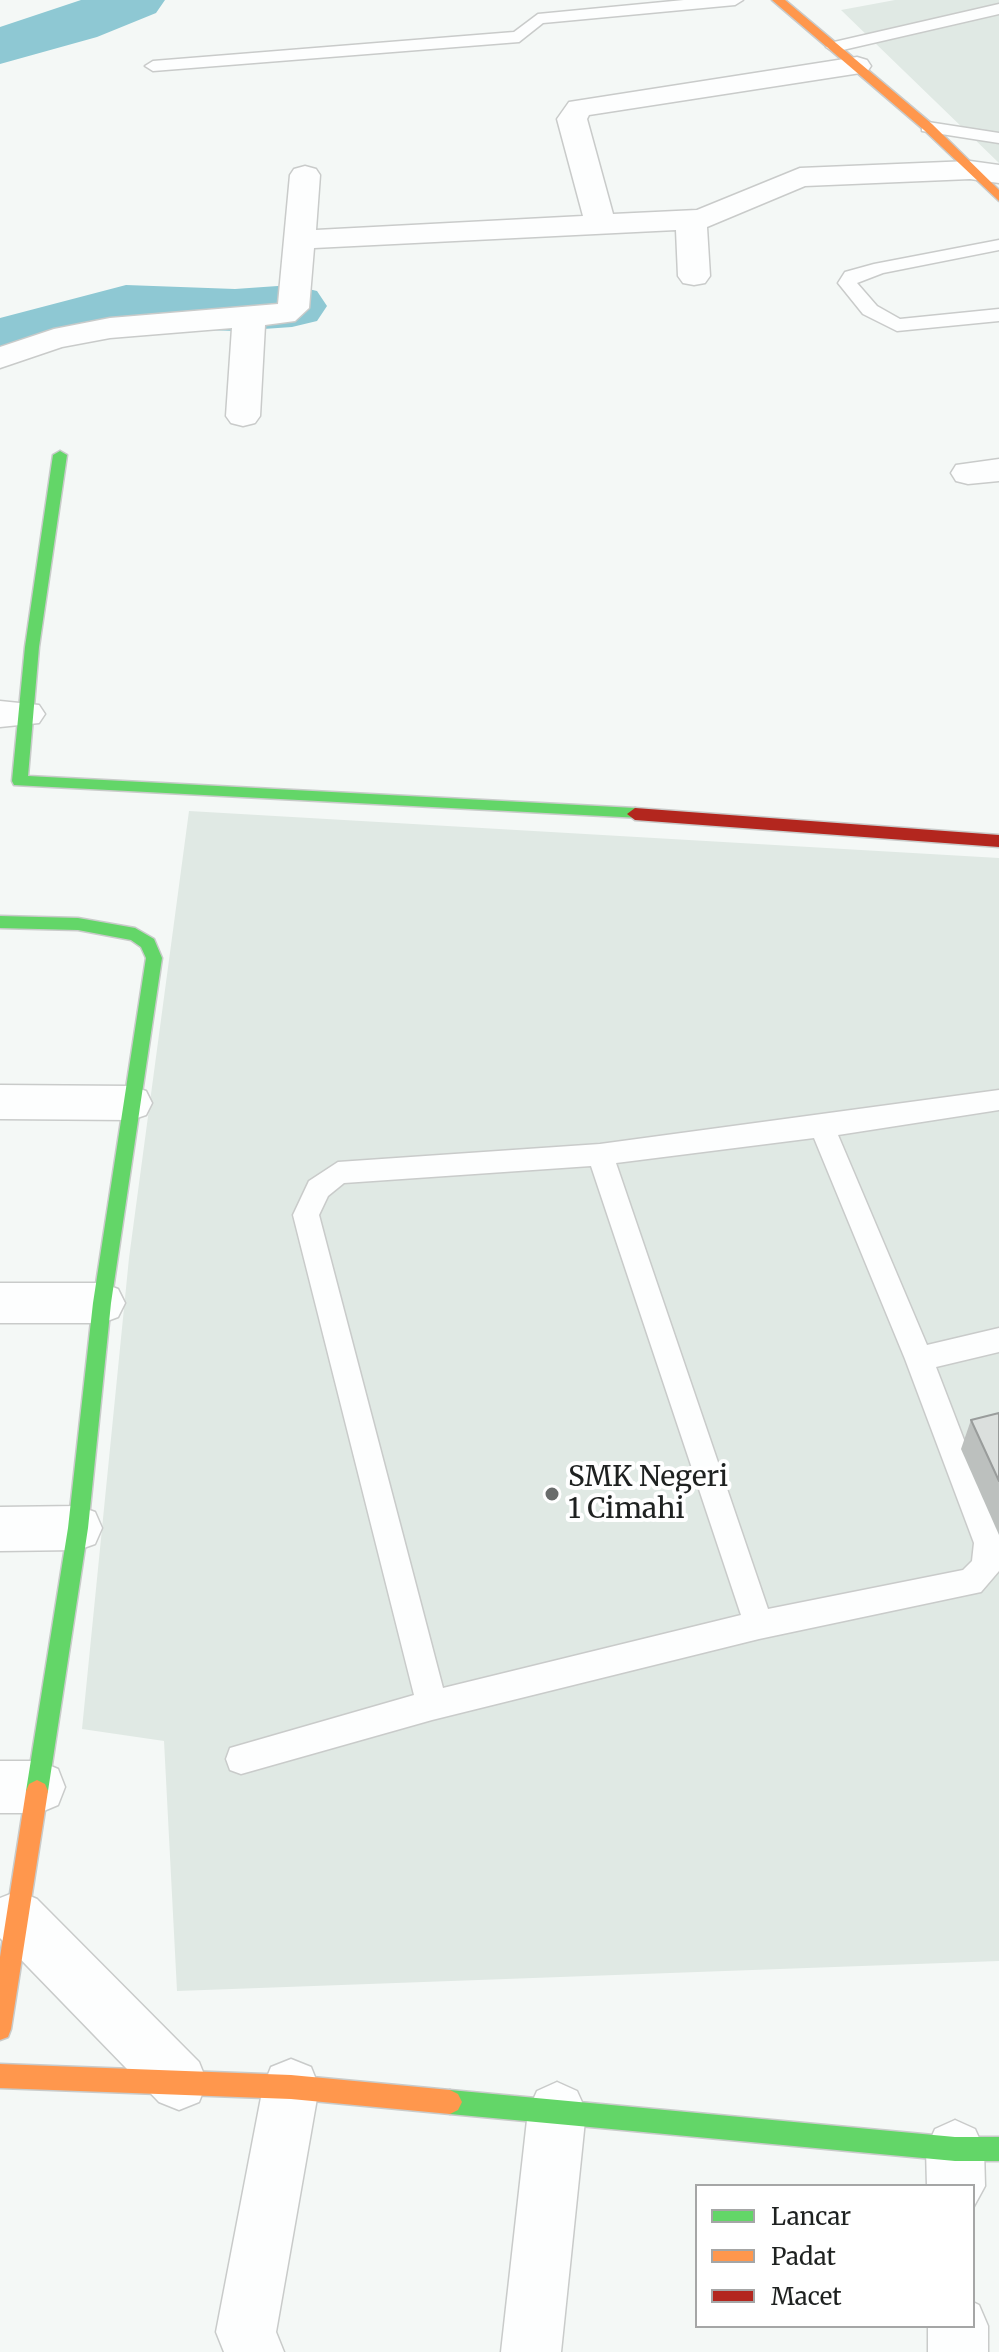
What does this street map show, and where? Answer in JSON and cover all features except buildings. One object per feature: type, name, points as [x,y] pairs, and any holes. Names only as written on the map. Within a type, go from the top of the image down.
[{"type":"street","points":[[778,0],[984,172],[999,197]]},
{"type":"street","points":[[600,223],[572,119],[579,108],[857,66]]},
{"type":"street","points":[[298,240],[691,220],[715,215],[800,177],[984,172]]},
{"type":"street","points":[[0,358],[54,339],[110,328],[284,314],[293,308],[305,175]]},
{"type":"street","points":[[691,220],[694,276]]},
{"type":"street","points":[[243,416],[249,319]]},
{"type":"street","points":[[60,455],[32,647],[13,714],[20,781],[521,805],[999,841]]},
{"type":"street","points":[[0,922],[78,924],[135,934],[148,943],[154,958],[102,1303],[78,1528],[20,1787],[18,1918],[0,2029]]},
{"type":"street","points":[[0,1102],[131,1103]]},
{"type":"street","points":[[0,1303],[102,1303]]},
{"type":"street","points":[[0,1529],[78,1528]]},
{"type":"street","points":[[18,1918],[179,2082]]},
{"type":"street","points":[[0,2076],[291,2087],[557,2111],[970,2161]]},
{"type":"street","points":[[254,2352],[246,2332],[291,2087]]},
{"type":"street","points":[[531,2352],[557,2111]]},
{"type":"street","points":[[958,2328],[958,2352]]},
{"type":"lane","points":[[153,66],[519,37],[538,19],[735,0]]},
{"type":"lane","points":[[834,47],[999,9]]},
{"type":"lane","points":[[928,127],[999,138]]},
{"type":"lane","points":[[999,245],[881,268],[852,276],[847,283],[870,310],[897,325],[999,315]]},
{"type":"lane","points":[[432,1705],[306,1215],[318,1189],[338,1173],[600,1155],[822,1127],[999,1100]]},
{"type":"lane","points":[[241,1759],[432,1705],[759,1625],[971,1582],[986,1567],[989,1543],[919,1359],[822,1127]]},
{"type":"lane","points":[[600,1155],[759,1625]]},
{"type":"lane","points":[[919,1359],[999,1340]]},
{"type":"shaded area","points":[[895,0],[999,0],[999,163],[841,10]]},
{"type":"shaded area","name":"SMK Negeri 1 Cimahi","points":[[189,811],[999,858],[999,1961],[177,1991],[164,1741],[82,1729],[129,1258]]},
{"type":"waterway","points":[[0,46],[75,24],[135,0]]},
{"type":"waterway","points":[[0,340],[126,306],[235,310],[292,306]]},
{"type":"traffic: fast","points":[[60,455],[32,647],[20,781],[635,814]]},
{"type":"traffic: fast","points":[[0,922],[78,924],[135,934],[148,943],[154,958],[102,1303],[78,1528],[37,1791]]},
{"type":"traffic: fast","points":[[450,2102],[955,2149],[999,2149]]},
{"type":"traffic: slow","points":[[778,0],[928,127],[999,197]]},
{"type":"traffic: slow","points":[[0,2029],[37,1791]]},
{"type":"traffic: slow","points":[[0,2076],[291,2087],[450,2102]]},
{"type":"traffic: jam","points":[[635,814],[999,841]]},
{"type":"place","name":"SMK Negeri 1 Cimahi","points":[[552,1494]]}]
